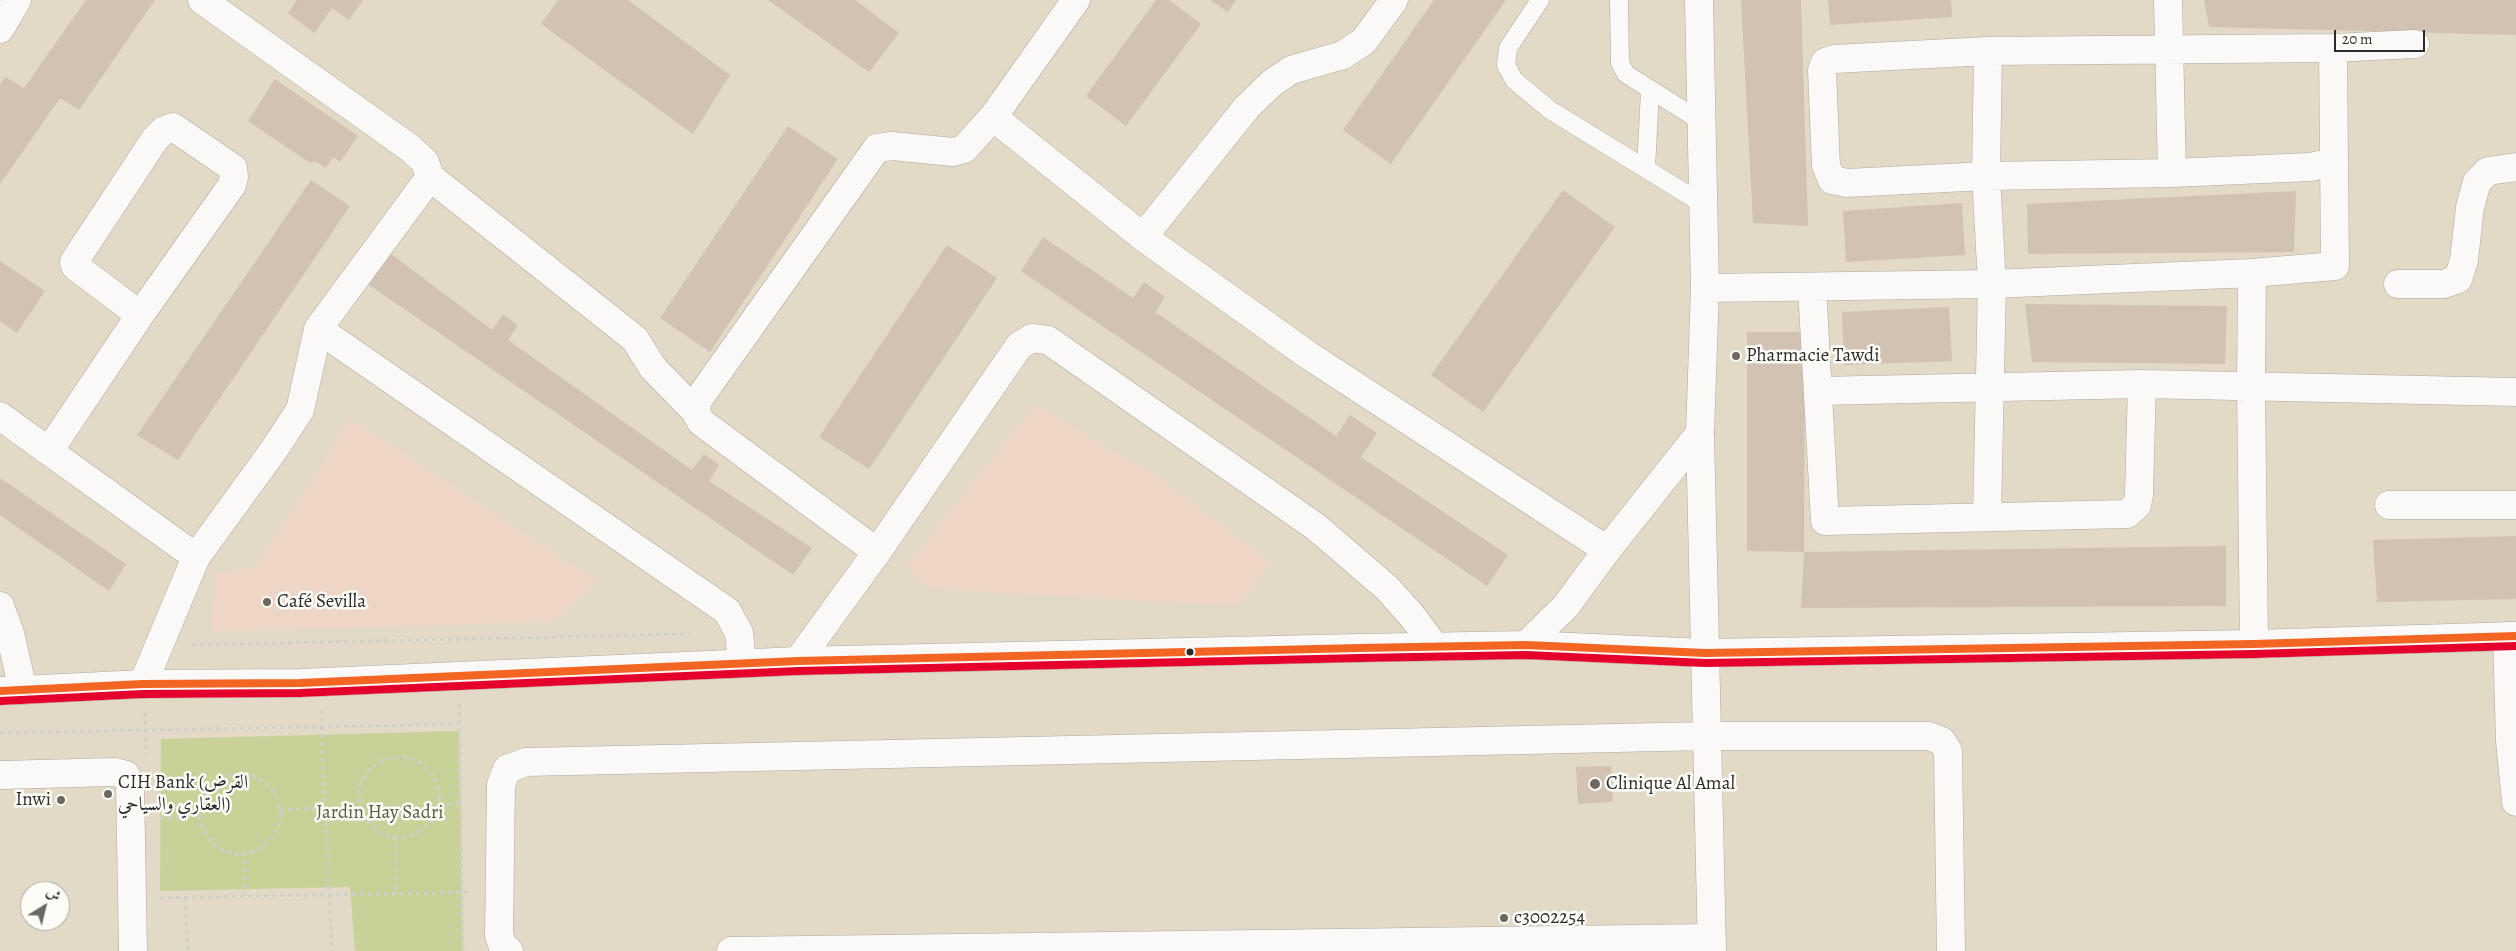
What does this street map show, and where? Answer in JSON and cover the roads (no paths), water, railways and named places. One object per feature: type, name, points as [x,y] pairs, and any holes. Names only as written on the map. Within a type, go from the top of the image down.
[{"type":"street","points":[[0,28],[17,0]]},
{"type":"street","points":[[202,0],[410,148],[425,162],[430,177],[634,340],[653,368],[695,411],[701,422],[877,552]]},
{"type":"street","points":[[695,411],[698,400],[877,148],[892,146],[953,152],[964,149],[976,138],[993,117],[1076,0]]},
{"type":"street","points":[[1143,237],[1247,107],[1272,83],[1291,70],[1343,55],[1357,46],[1364,41],[1394,0]]},
{"type":"street","points":[[731,951],[1712,945],[1700,433],[1705,288],[1700,0]]},
{"type":"street","points":[[2168,0],[2172,173]]},
{"type":"street","points":[[2334,162],[2310,167],[2172,173],[1986,176],[1847,183],[1832,180],[1826,166],[1822,70],[1825,62],[1834,59],[1988,51],[2333,48],[2414,44]]},
{"type":"street","points":[[1705,288],[1992,284],[2252,273],[2336,266],[2333,48]]},
{"type":"street","points":[[1987,517],[1988,388],[1992,284],[1986,176],[1988,51]]},
{"type":"street","points":[[993,117],[1143,237],[1308,355],[1607,550]]},
{"type":"street","points":[[49,451],[140,315],[232,185],[234,177],[233,168],[173,127],[164,130],[155,139],[74,262],[75,266],[140,315]]},
{"type":"street","points":[[2398,284],[2444,284],[2458,279],[2464,260],[2470,207],[2477,182],[2488,171],[2516,167]]},
{"type":"street","points":[[143,684],[196,557],[273,451],[300,410],[318,329],[430,177]]},
{"type":"street","points":[[2252,273],[2251,387],[2254,644]]},
{"type":"street","points":[[1812,287],[1825,521],[2127,514],[2137,506],[2142,384]]},
{"type":"street","points":[[318,329],[695,587],[727,611],[738,633],[742,663]]},
{"type":"street","points":[[798,661],[877,552],[1019,346],[1032,338],[1048,340],[1316,527],[1387,588],[1412,616],[1435,647]]},
{"type":"street","points":[[1818,391],[2142,384],[2516,392]]},
{"type":"street","points":[[0,416],[196,557]]},
{"type":"street","points":[[1526,646],[1566,606],[1607,550],[1700,433]]},
{"type":"street","points":[[2389,505],[2516,505]]},
{"type":"street","points":[[0,606],[10,633],[11,690],[143,684],[300,683],[798,661],[1435,647],[1526,646],[1705,653],[2254,644],[2511,636],[2510,741],[2516,802]]},
{"type":"street","points":[[509,951],[504,950],[499,935],[501,785],[507,769],[526,762],[1706,736],[1929,736],[1942,741],[1948,751],[1951,951]]},
{"type":"street","points":[[0,775],[115,772],[126,775],[130,784],[133,951]]},
{"type":"lane","points":[[1540,0],[1508,48],[1506,65],[1514,80],[1550,110],[1703,204]]},
{"type":"lane","points":[[1620,0],[1620,63],[1626,74],[1650,91],[1702,122]]},
{"type":"lane","points":[[1646,169],[1650,91]]},
{"type":"place","name":"Pharmacie Tawdi","points":[[1736,356]]},
{"type":"place","name":"Café Sevilla","points":[[267,602]]},
{"type":"place","name":"Clinique Al Amal","points":[[1595,784]]},
{"type":"place","name":"CIH Bank (القرض العقاري والسياحي)","points":[[108,794]]},
{"type":"place","name":"Inwi","points":[[61,800]]},
{"type":"place","name":"c3002254","points":[[1504,918]]},
{"type":"park label","name":"Jardin Hay Sadri","points":[[380,813]]}]
